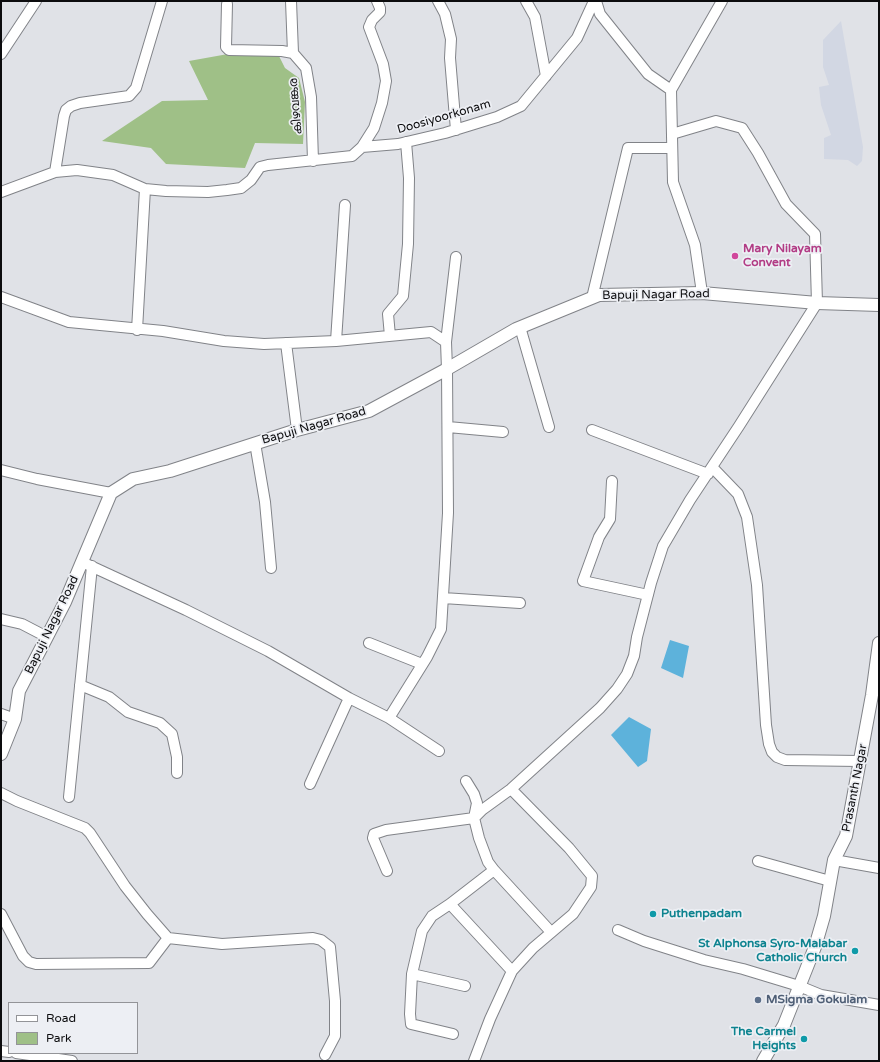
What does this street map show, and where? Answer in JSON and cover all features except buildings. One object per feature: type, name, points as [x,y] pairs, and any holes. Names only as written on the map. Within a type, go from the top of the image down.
[{"type":"street","points":[[1,54],[36,1]]},
{"type":"street","points":[[55,172],[66,110],[71,106],[80,103],[130,96],[136,88],[162,1]]},
{"type":"street","points":[[227,4],[226,47],[229,50],[282,51],[293,53],[291,1]]},
{"type":"street","points":[[362,147],[374,128],[382,103],[386,81],[383,64],[369,27],[372,20],[380,12],[377,1]]},
{"type":"street","points":[[438,1],[445,14],[451,39],[450,58],[456,130]]},
{"type":"street","points":[[526,1],[535,17],[546,76]]},
{"type":"street","points":[[595,1],[600,14],[648,74],[671,90]]},
{"type":"street","name":"Doosiyoorkonam","points":[[1,192],[55,172],[77,170],[113,175],[145,189],[201,192],[241,188],[251,180],[260,167],[352,156],[362,147],[398,144],[456,130],[497,117],[521,106],[577,38],[595,1]]},
{"type":"street","points":[[702,293],[695,245],[673,182],[671,90],[722,1]]},
{"type":"street","name":"കിഴവങ്കര","points":[[293,53],[306,68],[311,97],[313,161]]},
{"type":"street","points":[[387,871],[373,838],[375,833],[386,830],[474,818],[482,810],[511,789],[600,708],[617,688],[627,674],[634,656],[648,594],[663,546],[690,500],[817,303],[815,234],[786,204],[758,153],[742,128],[716,121],[672,134]]},
{"type":"street","points":[[390,336],[388,314],[403,296],[408,244],[409,178],[406,142]]},
{"type":"street","points":[[592,298],[628,148],[672,148]]},
{"type":"street","points":[[137,330],[145,189]]},
{"type":"street","points":[[336,341],[345,206]]},
{"type":"street","points":[[389,718],[441,630],[448,513],[448,369],[446,342],[456,256]]},
{"type":"street","name":"Bapuji Nagar Road","points":[[1,754],[15,719],[19,691],[65,602],[87,564],[111,493],[133,479],[170,471],[297,430],[368,411],[448,369],[520,327],[599,295],[702,293],[817,303],[879,304]]},
{"type":"street","points":[[1,297],[69,322],[137,330],[164,331],[224,341],[264,344],[336,341],[431,332],[446,342]]},
{"type":"street","points":[[520,327],[549,427]]},
{"type":"street","points":[[286,343],[297,430]]},
{"type":"street","points":[[448,427],[503,432]]},
{"type":"street","points":[[592,430],[710,470],[738,494],[747,517],[757,585],[766,725],[772,752],[777,758],[785,760],[860,762]]},
{"type":"street","points":[[256,443],[265,502],[271,568]]},
{"type":"street","points":[[1,470],[37,479],[111,493]]},
{"type":"street","points":[[612,481],[610,519],[599,537],[584,581],[648,594]]},
{"type":"street","points":[[69,797],[80,685],[87,564],[186,610],[268,651],[349,698],[389,718],[439,751]]},
{"type":"street","points":[[443,598],[520,603]]},
{"type":"street","points":[[1,619],[22,624],[47,637]]},
{"type":"street","points":[[369,642],[422,664]]},
{"type":"street","name":"Prasanth Nagar","points":[[763,1061],[784,1025],[815,947],[824,916],[834,860],[846,836],[860,762],[876,696],[879,643]]},
{"type":"street","points":[[80,685],[109,697],[128,712],[160,723],[172,734],[177,757],[177,773]]},
{"type":"street","points":[[310,784],[349,698]]},
{"type":"street","points":[[1,714],[15,719]]},
{"type":"street","points":[[466,781],[474,794],[477,803],[474,818],[479,838],[488,862],[551,932]]},
{"type":"street","points":[[474,1061],[490,1019],[512,971],[533,948],[573,914],[591,886],[592,876],[568,848],[511,789]]},
{"type":"street","points":[[1,793],[17,801],[85,828],[125,886],[168,938],[222,944],[313,938],[321,940],[330,947],[335,1001],[335,1036],[325,1055]]},
{"type":"street","points":[[834,860],[879,868]]},
{"type":"street","points":[[758,861],[830,881]]},
{"type":"street","points":[[452,1034],[411,1024],[412,974],[422,932],[432,916],[494,870]]},
{"type":"street","points":[[450,904],[512,971]]},
{"type":"street","points":[[1,914],[23,956],[29,962],[36,964],[149,963],[168,938]]},
{"type":"street","points":[[618,930],[644,941],[704,960],[743,969],[799,986],[821,995],[879,1004]]},
{"type":"street","points":[[412,974],[465,986]]},
{"type":"street","points":[[23,1054],[72,1061]]},
{"type":"shaded area","points":[[841,21],[863,147],[862,161],[857,166],[848,160],[824,159],[824,138],[831,135],[821,105],[819,87],[829,85],[823,67],[823,40]]},
{"type":"green space","points":[[228,54],[279,56],[285,68],[299,78],[305,102],[303,144],[255,143],[245,168],[166,164],[151,148],[102,141],[162,101],[208,100],[189,61]]},
{"type":"water","points":[[670,640],[689,646],[683,678],[661,668]]},
{"type":"water","points":[[629,717],[651,729],[647,761],[638,767],[611,735]]},
{"type":"place","name":"Mary Nilayam Convent","points":[[735,256]]},
{"type":"place","name":"Puthenpadam","points":[[653,914]]},
{"type":"place","name":"St Alphonsa Syro-Malabar Catholic Church","points":[[855,951]]},
{"type":"place","name":"MSigma Gokulam","points":[[758,1000]]},
{"type":"place","name":"The Carmel Heights","points":[[804,1039]]}]
